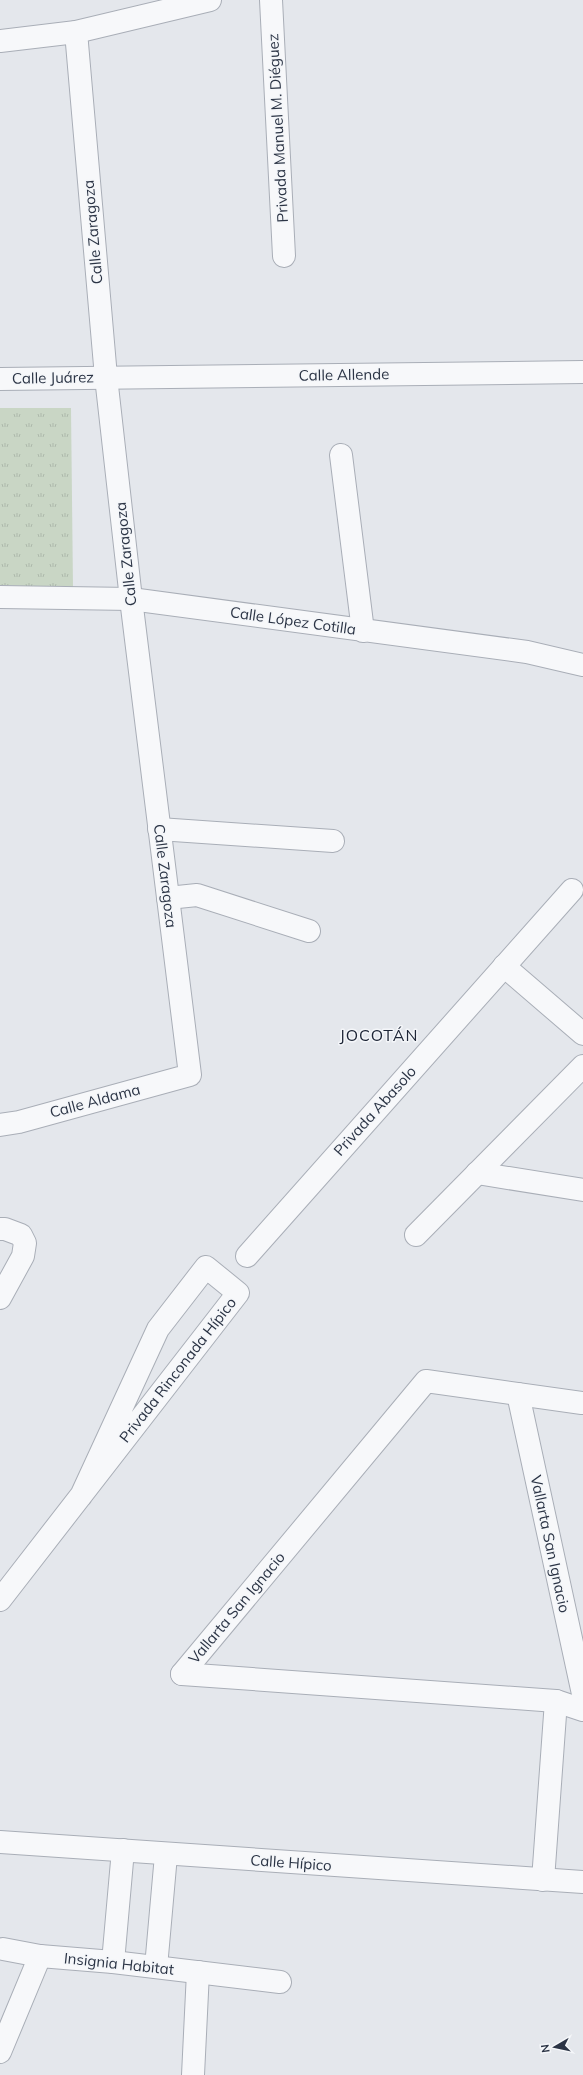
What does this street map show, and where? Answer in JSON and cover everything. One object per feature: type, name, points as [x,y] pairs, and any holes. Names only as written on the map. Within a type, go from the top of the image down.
[{"type":"street","points":[[0,41],[76,32],[147,7],[210,0]]},
{"type":"street","name":"Privada Manuel M. Diéguez","points":[[271,0],[284,256]]},
{"type":"street","name":"Calle Zaragoza","points":[[76,32],[106,377],[159,829],[174,898],[190,1075]]},
{"type":"street","name":"Calle Allende","points":[[106,377],[583,372]]},
{"type":"street","name":"Calle Juárez","points":[[0,379],[106,377]]},
{"type":"street","points":[[341,455],[363,631]]},
{"type":"street","name":"Calle López Cotilla","points":[[0,597],[131,599],[527,652],[583,666]]},
{"type":"street","points":[[159,829],[333,842]]},
{"type":"street","name":"Privada Abasolo","points":[[247,1256],[572,890]]},
{"type":"street","points":[[174,898],[197,895],[309,931]]},
{"type":"street","points":[[504,966],[583,1034]]},
{"type":"street","points":[[416,1235],[583,1066]]},
{"type":"street","name":"Calle Aldama","points":[[0,1125],[19,1122],[190,1075]]},
{"type":"street","points":[[477,1173],[583,1190]]},
{"type":"street","points":[[0,1229],[5,1229],[21,1235],[25,1243],[23,1256],[0,1298]]},
{"type":"street","name":"Privada Rinconada Hípico","points":[[0,1600],[81,1496],[238,1293],[206,1267],[158,1330],[81,1496]]},
{"type":"street","name":"Vallarta San Ignacio","points":[[582,1403],[426,1381],[182,1674],[556,1701],[583,1710]]},
{"type":"street","name":"Vallarta San Ignacio","points":[[518,1394],[583,1694]]},
{"type":"street","points":[[543,1880],[556,1701]]},
{"type":"street","name":"Calle Hípico","points":[[0,1842],[123,1850],[166,1855],[583,1882]]},
{"type":"street","points":[[113,1962],[123,1850]]},
{"type":"street","points":[[156,1967],[166,1855]]},
{"type":"street","name":"Insignia Habitat","points":[[3,1949],[40,1956],[113,1962],[280,1982]]},
{"type":"street","points":[[0,2052],[40,1956]]},
{"type":"street","points":[[193,2075],[198,1972]]},
{"type":"green space","points":[[0,408],[71,408],[73,588],[0,585]]},
{"type":"district","name":"JOCOTÁN","points":[[379,1035]]}]
